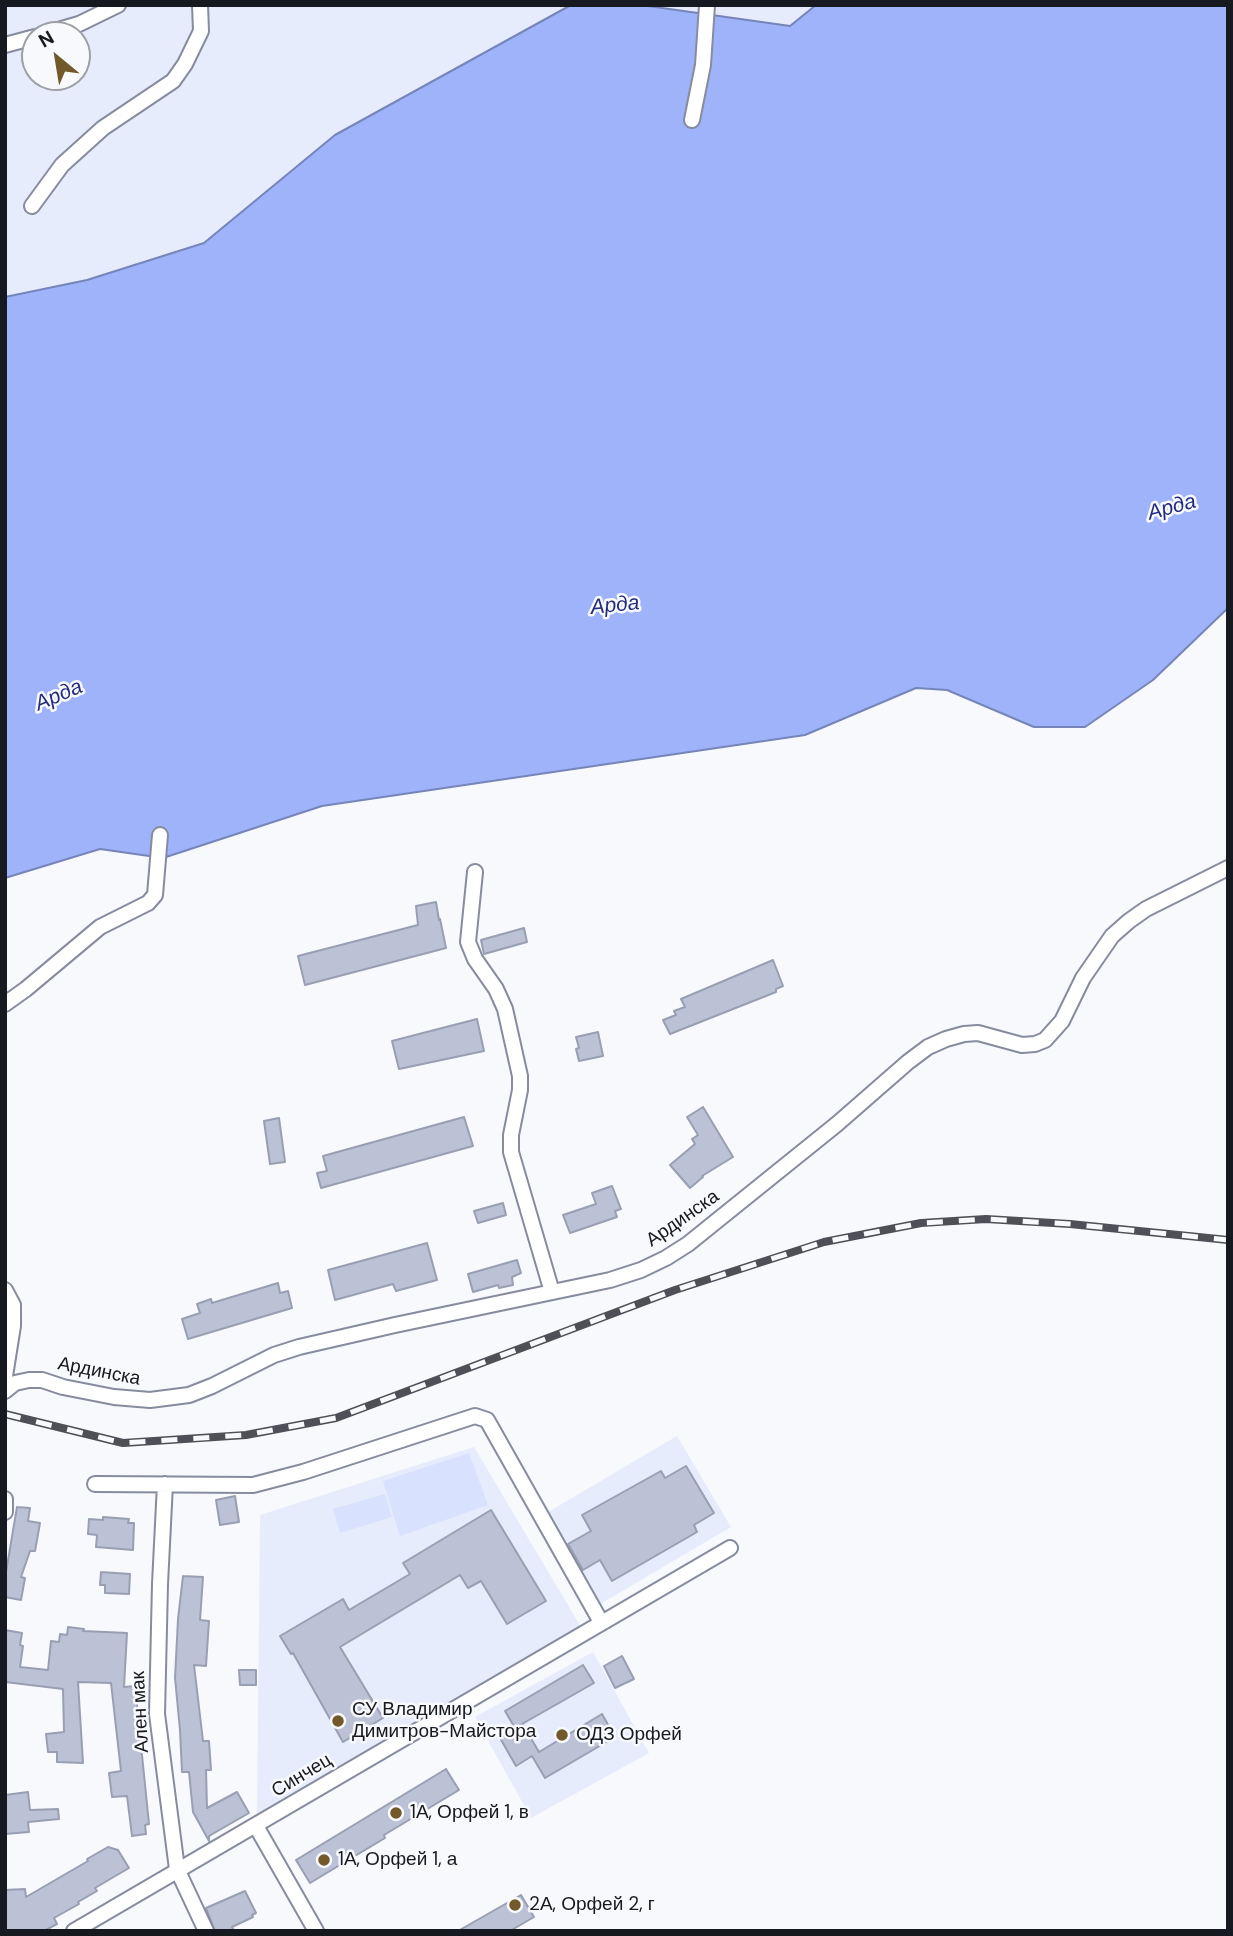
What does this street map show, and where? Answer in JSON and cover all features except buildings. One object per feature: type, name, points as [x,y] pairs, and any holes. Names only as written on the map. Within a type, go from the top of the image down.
[{"type":"street","points":[[85,21],[118,5]]},
{"type":"street","points":[[32,206],[62,165],[103,128],[173,81],[185,64],[201,31],[200,5]]},
{"type":"street","points":[[692,120],[703,65],[707,5]]},
{"type":"street","points":[[5,1004],[100,928],[148,903],[155,895],[160,835]]},
{"type":"street","name":"Ардинска","points":[[5,1391],[15,1383],[42,1380],[114,1397],[150,1401],[189,1395],[274,1355],[299,1347],[610,1280],[641,1270],[688,1244],[928,1047],[946,1039],[978,1032],[1022,1045],[1045,1040],[1062,1021],[1083,978],[1112,936],[1146,908],[1228,868]]},
{"type":"street","points":[[475,872],[468,942],[505,1009],[520,1076],[511,1152],[552,1292]]},
{"type":"street","points":[[5,1290],[13,1304],[13,1326],[5,1376]]},
{"type":"street","points":[[96,1484],[253,1485],[303,1472],[475,1416],[487,1420],[601,1622]]},
{"type":"street","name":"Ален мак","points":[[165,1485],[158,1714],[177,1869],[206,1931]]},
{"type":"street","points":[[5,1499],[5,1512]]},
{"type":"street","name":"Синчец","points":[[74,1931],[730,1548]]},
{"type":"street","points":[[256,1826],[316,1931]]},
{"type":"shaded area","points":[[5,5],[991,5],[5,459]]},
{"type":"shaded area","points":[[677,1436],[731,1527],[597,1606],[543,1515]]},
{"type":"shaded area","name":"СУ Владимир Димитров-Майстора","points":[[474,1447],[581,1627],[257,1815],[260,1515]]},
{"type":"shaded area","points":[[469,1453],[488,1505],[400,1536],[383,1481]]},
{"type":"shaded area","points":[[385,1494],[392,1517],[340,1533],[333,1509]]},
{"type":"shaded area","name":"ОДЗ Орфей","points":[[593,1652],[649,1753],[531,1818],[475,1717]]},
{"type":"water","name":"Арда","points":[[571,5],[641,5],[790,26],[816,5],[1228,5],[1228,608],[1153,680],[1085,727],[1034,727],[947,690],[916,688],[805,735],[322,806],[163,858],[100,849],[5,878],[5,297],[87,280],[204,243],[335,135]]},
{"type":"railway","points":[[5,1414],[123,1443],[246,1435],[336,1418],[675,1290],[824,1242],[921,1223],[986,1219],[1070,1224],[1228,1240]]},
{"type":"place","name":"СУ Владимир Димитров-Майстора","points":[[338,1721]]},
{"type":"place","name":"ОДЗ Орфей","points":[[562,1735]]},
{"type":"place","name":"1А, Орфей 1, в","points":[[396,1813]]},
{"type":"place","name":"1А, Орфей 1, а","points":[[324,1860]]},
{"type":"place","name":"2А, Орфей 2, г","points":[[515,1905]]}]
